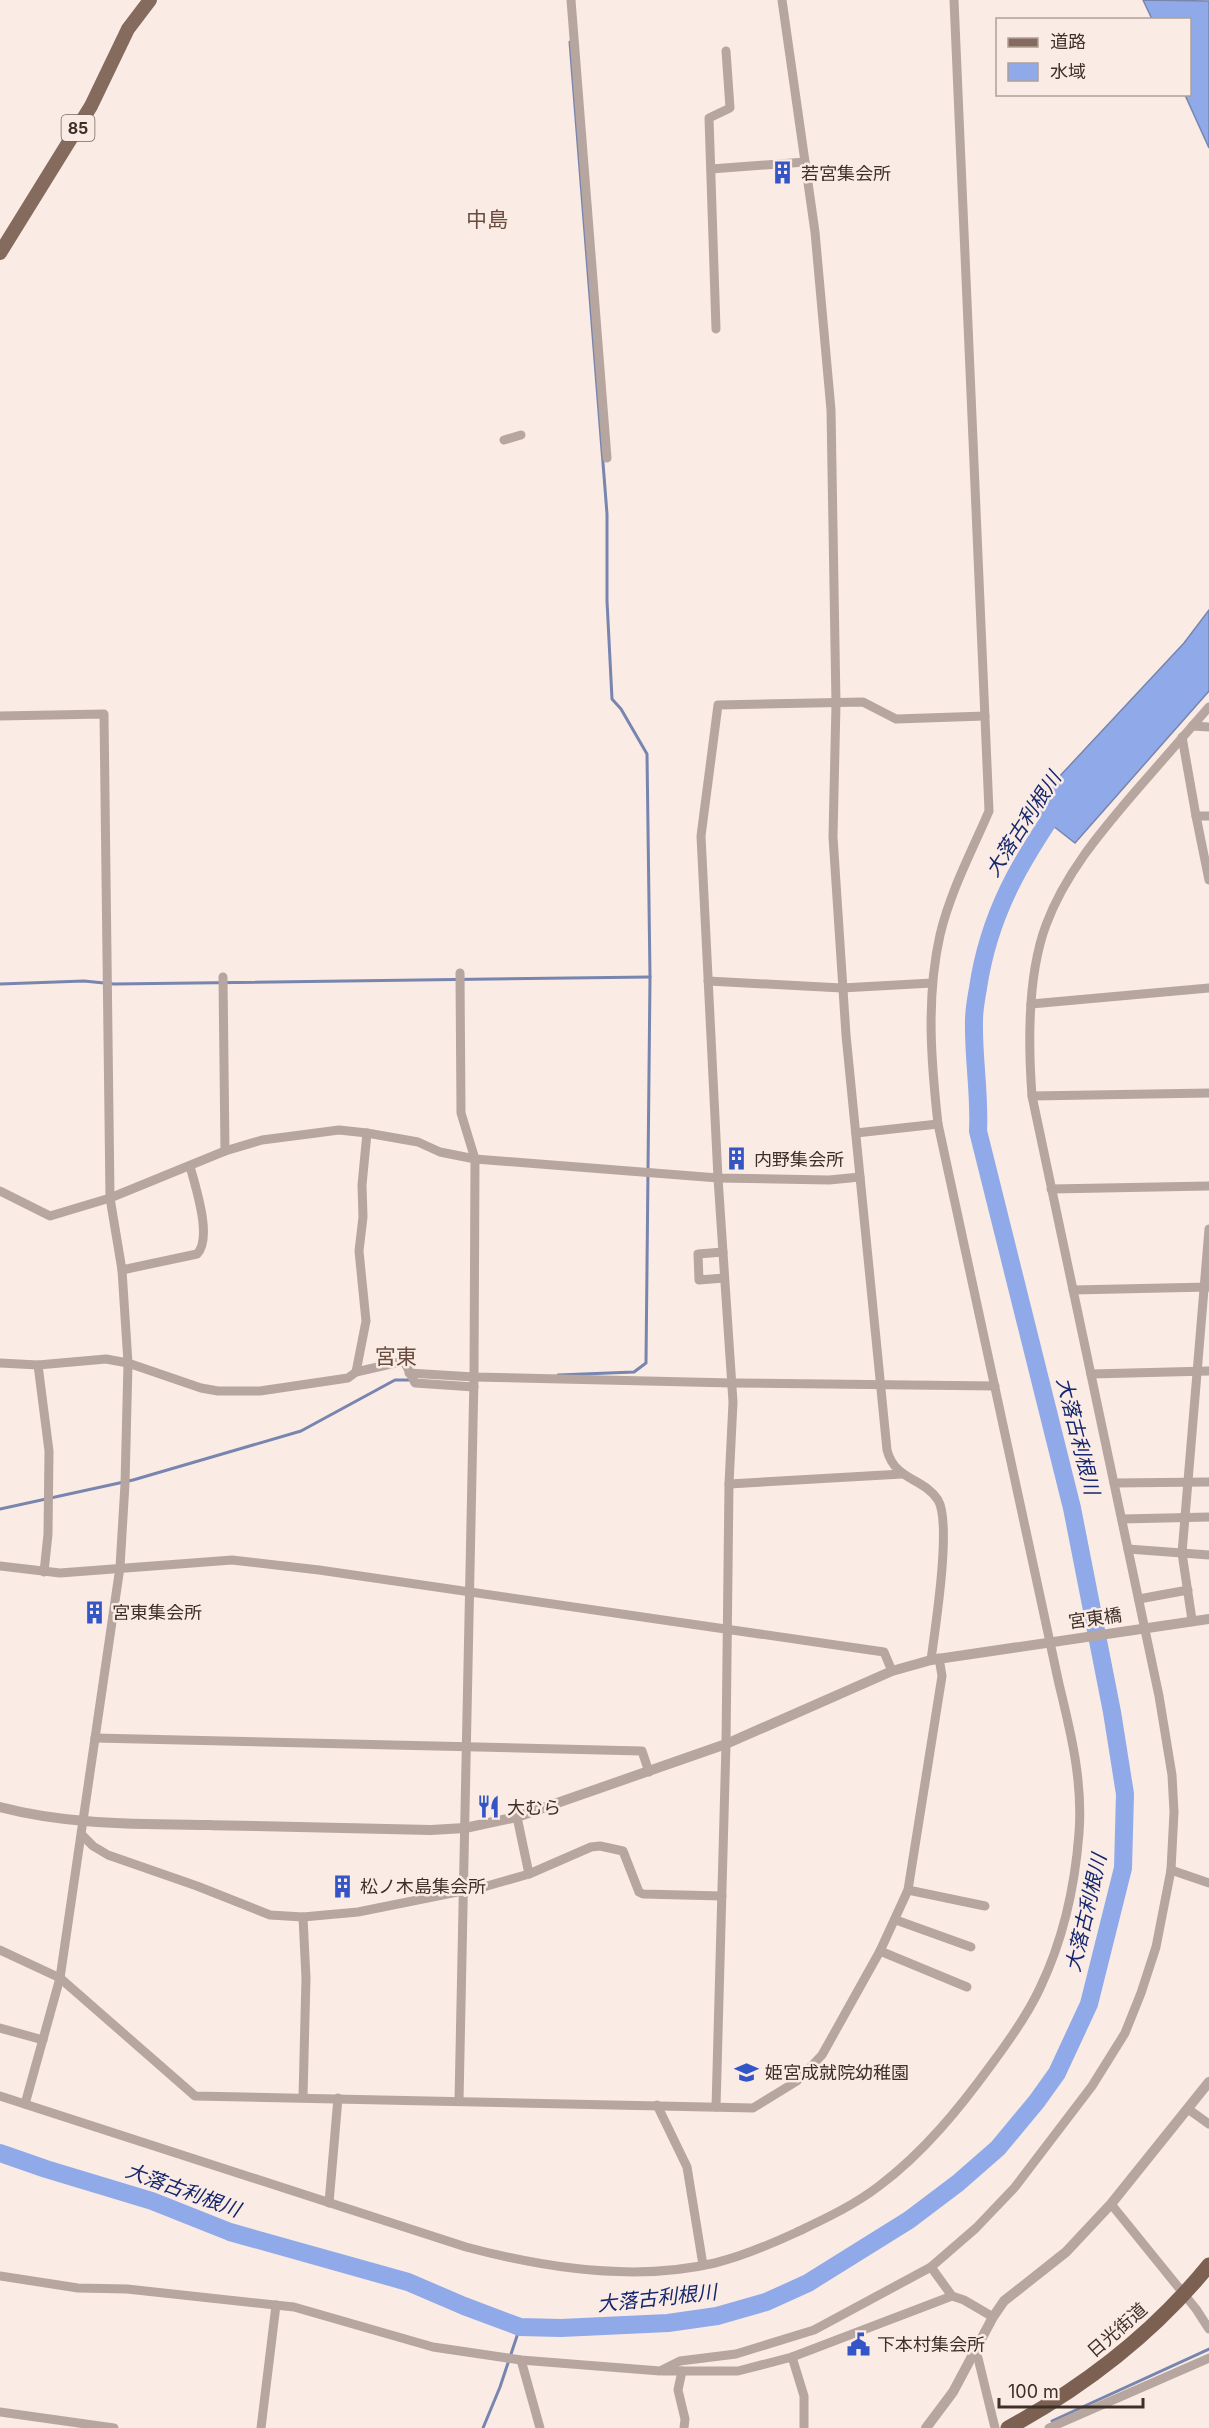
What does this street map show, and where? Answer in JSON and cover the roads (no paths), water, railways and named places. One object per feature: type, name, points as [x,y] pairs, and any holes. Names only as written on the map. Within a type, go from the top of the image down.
[{"type":"highway","name":"日光街道","points":[[1008,2428],[1077,2387],[1123,2353],[1184,2296],[1209,2265]]},
{"type":"main road","name":"85","points":[[2,246],[91,106],[128,29],[150,0]]},
{"type":"street","points":[[571,0],[607,459]]},
{"type":"street","points":[[0,1950],[60,1978],[195,2096],[753,2108],[797,2081],[822,2055],[896,1920],[908,1890],[942,1676],[935,1659],[941,1577],[942,1510],[930,1491],[902,1474],[890,1462],[887,1450],[842,988],[833,837],[836,704],[831,410],[815,232],[782,0]]},
{"type":"street","points":[[0,2096],[466,2247],[517,2261],[586,2270],[635,2271],[703,2265],[763,2247],[838,2212],[878,2187],[923,2146],[962,2105],[1004,2049],[1029,2009],[1045,1977],[1067,1913],[1074,1877],[1080,1799],[1072,1739],[938,1124],[931,1052],[932,983],[940,935],[950,901],[989,811],[954,0]]},
{"type":"street","points":[[716,329],[709,118],[730,108],[726,51]]},
{"type":"street","points":[[711,169],[805,162]]},
{"type":"street","points":[[504,440],[521,435]]},
{"type":"street","points":[[716,2107],[726,1744],[729,1484],[733,1402],[718,1178],[701,836],[718,705],[863,702],[896,719],[985,716]]},
{"type":"street","points":[[660,2371],[680,2361],[736,2354],[814,2330],[931,2267],[976,2228],[1015,2187],[1092,2086],[1125,2033],[1156,1947],[1171,1870],[1174,1812],[1172,1775],[1139,1599],[1032,1096],[1029,1056],[1031,1004],[1033,979],[1045,927],[1058,897],[1087,849],[1209,707]]},
{"type":"street","points":[[0,716],[104,714],[110,1198],[122,1270],[128,1363],[120,1567],[60,1978],[26,2104]]},
{"type":"street","points":[[1192,726],[1209,727]]},
{"type":"street","points":[[1182,737],[1209,880]]},
{"type":"street","points":[[1196,816],[1209,816]]},
{"type":"street","points":[[459,2101],[474,1382],[475,1159],[461,1113],[460,974]]},
{"type":"street","points":[[223,977],[225,1151]]},
{"type":"street","points":[[708,981],[842,988],[932,983]]},
{"type":"street","points":[[1031,1004],[1209,988]]},
{"type":"street","points":[[1032,1096],[1209,1093]]},
{"type":"street","points":[[856,1133],[938,1124]]},
{"type":"street","points":[[0,1191],[50,1216],[110,1198],[225,1151],[262,1140],[339,1130],[418,1142],[440,1152],[475,1159],[718,1178],[830,1180],[860,1177]]},
{"type":"street","points":[[356,1372],[366,1321],[359,1251],[367,1133]]},
{"type":"street","points":[[122,1270],[197,1254],[200,1251],[204,1237],[202,1218],[190,1166]]},
{"type":"street","points":[[1051,1189],[1209,1186]]},
{"type":"street","points":[[1192,1620],[1182,1553],[1197,1371],[1207,1287],[1209,1228]]},
{"type":"street","points":[[723,1252],[698,1254],[699,1280],[724,1278]]},
{"type":"street","points":[[1072,1290],[1207,1287]]},
{"type":"street","points":[[0,1364],[38,1365],[106,1359],[128,1363],[201,1388],[218,1391],[260,1391],[348,1378],[356,1372],[404,1361],[415,1383],[995,1386]]},
{"type":"street","points":[[38,1365],[49,1450],[48,1534],[44,1572]]},
{"type":"street","points":[[1091,1374],[1209,1371]]},
{"type":"street","points":[[729,1484],[902,1474]]},
{"type":"street","points":[[1114,1483],[1209,1482]]},
{"type":"street","points":[[1122,1520],[1209,1517]]},
{"type":"street","points":[[1128,1550],[1209,1555]]},
{"type":"street","points":[[0,1566],[44,1572],[232,1560],[341,1573],[884,1652],[892,1671]]},
{"type":"street","points":[[1139,1599],[1188,1590]]},
{"type":"street","name":"宮東橋","points":[[0,1807],[26,1814],[84,1822],[419,1830],[465,1828],[517,1817],[726,1744],[892,1671],[935,1659],[1209,1619]]},
{"type":"street","points":[[95,1738],[642,1752],[649,1772]]},
{"type":"street","points":[[517,1817],[529,1874]]},
{"type":"street","points":[[82,1835],[93,1846],[108,1855],[196,1886],[270,1916],[303,1917],[358,1912],[487,1886],[529,1874],[584,1848],[600,1846],[623,1851],[639,1892],[643,1894],[722,1896]]},
{"type":"street","points":[[1171,1870],[1209,1883]]},
{"type":"street","points":[[908,1890],[985,1906]]},
{"type":"street","points":[[303,1917],[306,1978],[303,2097]]},
{"type":"street","points":[[896,1920],[971,1947]]},
{"type":"street","points":[[880,1951],[966,1987]]},
{"type":"street","points":[[0,2028],[43,2040]]},
{"type":"street","points":[[926,2428],[953,2392],[1004,2301],[1066,2252],[1112,2204],[1209,2082]]},
{"type":"street","points":[[329,2203],[338,2098]]},
{"type":"street","points":[[657,2106],[687,2167],[703,2265]]},
{"type":"street","points":[[1188,2109],[1209,2124]]},
{"type":"street","points":[[1112,2204],[1209,2329]]},
{"type":"street","points":[[931,2267],[952,2296],[964,2300],[993,2317]]},
{"type":"street","points":[[0,2276],[78,2288],[128,2289],[276,2305],[319,2312],[433,2347],[521,2360],[660,2371],[738,2371],[819,2348],[952,2296]]},
{"type":"street","points":[[261,2428],[276,2305]]},
{"type":"street","points":[[814,2330],[819,2348]]},
{"type":"street","points":[[974,2354],[978,2358],[995,2428]]},
{"type":"street","points":[[792,2357],[804,2396],[804,2428]]},
{"type":"street","points":[[1050,2428],[1209,2358]]},
{"type":"street","points":[[521,2360],[540,2428]]},
{"type":"street","points":[[682,2371],[678,2397],[685,2419],[684,2428]]},
{"type":"street","points":[[0,2412],[114,2428]]},
{"type":"water","points":[[1143,0],[1209,1],[1209,148],[1185,96],[1191,96],[1191,18],[1152,18]]},
{"type":"water","points":[[1209,610],[1209,691],[1075,843],[1030,808],[1184,643]]},
{"type":"waterway","points":[[558,1375],[634,1372],[646,1363],[650,977],[647,754],[621,709],[612,699],[607,601],[607,514],[570,42]]},
{"type":"waterway","name":"大落古利根川","points":[[0,2153],[152,2201],[230,2232],[408,2282],[520,2327],[561,2328],[668,2323],[717,2316],[766,2302],[808,2283],[909,2220],[958,2183],[998,2148],[1037,2101],[1057,2073],[1089,2004],[1123,1868],[1125,1794],[1112,1712],[1072,1508],[978,1131],[974,1020],[983,961],[998,912],[1020,867],[1062,801]]},
{"type":"waterway","points":[[0,984],[84,981],[114,984],[650,977]]},
{"type":"waterway","points":[[0,1509],[133,1480],[301,1431],[395,1380],[410,1380]]},
{"type":"waterway","points":[[483,2428],[500,2387],[520,2327]]},
{"type":"waterway","points":[[1052,2421],[1209,2349]]},
{"type":"place","name":"若宮集会所","points":[[783,173]]},
{"type":"place","name":"内野集会所","points":[[736,1159]]},
{"type":"place","name":"宮東集会所","points":[[94,1612]]},
{"type":"place","name":"大むら","points":[[489,1807]]},
{"type":"place","name":"松ノ木島集会所","points":[[342,1886]]},
{"type":"place","name":"姫宮成就院幼稚園","points":[[747,2072]]},
{"type":"place","name":"下本村集会所","points":[[859,2344]]},
{"type":"district","name":"中島","points":[[487,219]]},
{"type":"district","name":"宮東","points":[[396,1356]]}]
